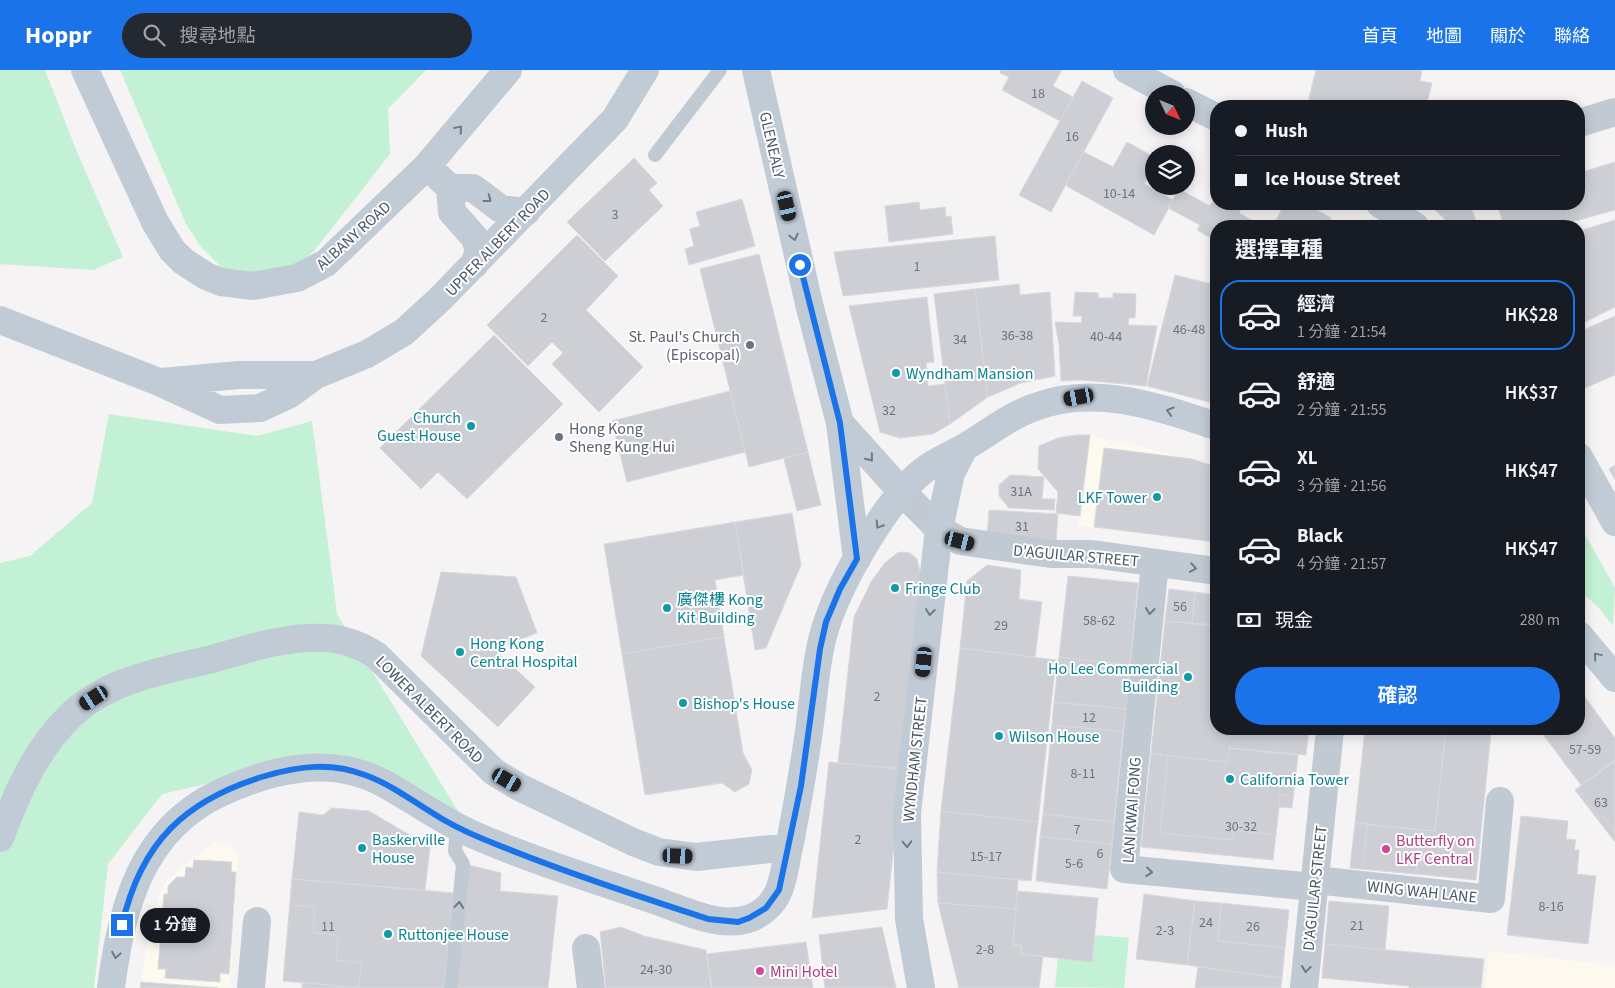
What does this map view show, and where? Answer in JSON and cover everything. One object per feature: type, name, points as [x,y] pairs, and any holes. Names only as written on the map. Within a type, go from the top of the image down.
[{"type":"street","name":"ALBANY ROAD","points":[[85,70],[155,222],[168,244],[183,261],[194,269],[221,282],[253,286],[281,282],[312,272],[326,263],[427,166],[508,70]]},
{"type":"street","name":"UPPER ALBERT ROAD","points":[[0,320],[159,382],[220,410],[260,408],[290,394],[316,375],[367,354],[404,332],[474,265],[615,120],[645,70]]},
{"type":"street","name":"GLENEALY","points":[[756,70],[809,304],[840,423],[901,491]]},
{"type":"street","points":[[1126,70],[1155,85]]},
{"type":"street","points":[[1195,106],[1210,114]]},
{"type":"street","points":[[1585,121],[1615,112]]},
{"type":"street","points":[[427,166],[450,188],[452,212],[475,238],[479,250],[474,265]]},
{"type":"street","points":[[450,188],[473,188],[501,209],[526,212]]},
{"type":"street","points":[[1390,210],[1405,220]]},
{"type":"street","points":[[111,988],[125,911],[141,870],[168,831],[185,814],[206,800],[228,789],[285,770],[306,766],[343,769],[383,783],[457,827],[509,849],[684,911],[724,922],[749,918],[766,908],[779,890],[806,758],[826,622],[840,589],[857,559],[901,491],[922,471],[964,448],[1017,415],[1038,406],[1079,397],[1132,401],[1210,424]]},
{"type":"street","points":[[840,423],[857,559]]},
{"type":"street","name":"WYNDHAM STREET","points":[[921,988],[909,919],[907,813],[939,529],[949,480],[964,448]]},
{"type":"street","points":[[1585,468],[1615,522]]},
{"type":"street","points":[[901,491],[939,529]]},
{"type":"street","name":"D'AGUILAR STREET","points":[[939,529],[960,541],[978,545],[1051,554],[1092,554],[1210,570]]},
{"type":"street","name":"LAN KWAI FONG","points":[[1155,563],[1124,869],[1315,884]]},
{"type":"street","name":"LOWER ALBERT ROAD","points":[[0,838],[6,815],[27,772],[44,746],[70,716],[104,692],[125,682],[257,647],[285,641],[326,638],[360,645],[376,655],[494,772],[519,787],[634,842],[659,852],[696,857],[789,847]]},
{"type":"street","points":[[1585,642],[1615,678]]},
{"type":"street","name":"D'AGUILAR STREET","points":[[1304,988],[1329,735]]},
{"type":"street","name":"WING WAH LANE","points":[[1315,884],[1491,899],[1500,801]]},
{"type":"street","points":[[251,988],[257,922]]},
{"type":"street","points":[[586,948],[591,988]]},
{"type":"lane","points":[[655,155],[720,70]]},
{"type":"lane","points":[[451,988],[463,864],[455,851],[457,827]]},
{"type":"shaded area","name":"LKF Tower","points":[[1090,435],[1210,465],[1210,541],[1078,526]]},
{"type":"shaded area","points":[[213,842],[232,845],[238,856],[230,987],[171,984],[140,988],[150,922],[161,891],[168,879]]},
{"type":"shaded area","points":[[1489,951],[1615,965],[1615,988],[1485,988]]},
{"type":"green space","points":[[0,70],[45,70],[77,152],[123,257],[93,270],[0,264]]},
{"type":"green space","points":[[120,70],[426,70],[388,109],[390,154],[314,251],[284,276],[225,271],[201,247],[186,224]]},
{"type":"green space","points":[[109,414],[257,436],[312,421],[337,614],[461,816],[289,765],[162,794],[108,864],[94,988],[0,988],[0,563],[30,556],[92,503]]},
{"type":"green space","points":[[1585,534],[1615,588],[1613,626],[1599,608],[1585,595]]},
{"type":"green space","points":[[1095,935],[1129,938],[1124,988],[1055,987],[1058,958]]},
{"type":"building","points":[[1001,70],[1062,70],[1053,86],[1073,97],[1060,121],[1002,90],[1009,77],[1000,73]]},
{"type":"building","points":[[1316,70],[1422,70],[1420,81],[1432,83],[1428,100],[1308,100]]},
{"type":"building","points":[[1082,81],[1113,98],[1051,212],[1019,195]]},
{"type":"building","points":[[1127,142],[1145,152],[1145,195],[1164,195],[1173,200],[1154,235],[1065,185],[1084,152],[1113,167]]},
{"type":"building","points":[[634,158],[657,183],[649,190],[663,206],[605,261],[567,222]]},
{"type":"building","points":[[1615,162],[1615,210],[1579,220],[1502,220],[1499,210],[1585,210],[1585,171]]},
{"type":"building","points":[[1176,195],[1190,195],[1210,206],[1210,210],[1241,210],[1239,213],[1251,220],[1210,220],[1210,238],[1197,230],[1200,225],[1168,208]]},
{"type":"building","points":[[742,199],[755,246],[689,265],[685,249],[694,246],[690,229],[700,226],[696,212]]},
{"type":"building","points":[[919,202],[920,210],[945,207],[946,217],[951,216],[953,234],[889,242],[885,206]]},
{"type":"building","points":[[1281,210],[1317,210],[1331,218],[1330,220],[1276,220]]},
{"type":"building","points":[[1435,210],[1472,210],[1476,220],[1446,220]]},
{"type":"building","points":[[1615,220],[1615,307],[1585,322],[1585,229]]},
{"type":"building","points":[[577,235],[618,276],[586,310],[643,367],[599,412],[552,364],[563,353],[552,342],[528,366],[487,325]]},
{"type":"building","points":[[995,236],[999,280],[843,296],[834,252]]},
{"type":"building","name":"St. Paul's Church (Episcopal)","points":[[759,254],[808,452],[749,467],[700,269]]},
{"type":"building","points":[[1175,275],[1210,284],[1209,402],[1147,386]]},
{"type":"building","points":[[1019,284],[1020,295],[1050,292],[1055,376],[1021,383],[988,397],[975,289]]},
{"type":"building","points":[[975,289],[988,397],[950,424],[934,294]]},
{"type":"building","points":[[1075,292],[1098,293],[1098,298],[1113,298],[1113,293],[1136,294],[1135,318],[1129,318],[1128,325],[1157,326],[1146,386],[1082,380],[1061,381],[1059,345],[1055,322],[1081,323],[1082,316],[1073,316]]},
{"type":"building","name":"Wyndham Mansion","points":[[927,297],[934,362],[926,363],[928,386],[945,384],[950,424],[933,434],[900,438],[880,432],[849,306]]},
{"type":"building","points":[[1615,316],[1615,375],[1585,388],[1585,329]]},
{"type":"building","name":"Church Guest House","points":[[494,335],[563,404],[467,499],[438,472],[421,489],[380,448]]},
{"type":"building","points":[[730,391],[745,452],[627,482],[612,421]]},
{"type":"building","points":[[1090,435],[1080,516],[1056,513],[1058,492],[1038,469],[1039,446],[1058,438]]},
{"type":"building","name":"LKF Tower","points":[[1104,448],[1192,459],[1210,465],[1210,541],[1094,527]]},
{"type":"building","points":[[808,452],[821,505],[797,511],[784,459]]},
{"type":"building","points":[[1615,465],[1615,480],[1609,469]]},
{"type":"building","points":[[1010,475],[1044,477],[1042,499],[1055,499],[1054,510],[1009,508],[999,496],[999,485]]},
{"type":"building","points":[[989,510],[1058,514],[1056,542],[987,538]]},
{"type":"building","points":[[792,513],[801,565],[766,648],[755,650],[735,522]]},
{"type":"building","name":"廣傑樓 Kong Kit Building","points":[[735,522],[744,575],[715,580],[724,637],[622,654],[604,544]]},
{"type":"building","name":"Fringe Club","points":[[897,553],[910,553],[917,559],[921,576],[902,769],[838,763],[854,617],[871,582],[884,564]]},
{"type":"building","points":[[987,565],[1021,570],[1019,599],[1042,602],[1035,657],[960,648],[967,581]]},
{"type":"building","name":"Hong Kong Central Hospital","points":[[441,572],[516,577],[537,633],[494,649],[535,687],[498,727],[421,656]]},
{"type":"building","points":[[1068,576],[1138,583],[1130,665],[1059,657]]},
{"type":"building","points":[[1169,589],[1195,592],[1192,623],[1165,621]]},
{"type":"building","points":[[1195,592],[1210,594],[1210,624],[1192,623]]},
{"type":"building","name":"Ho Lee Commercial Building","points":[[1165,621],[1210,625],[1210,735],[1308,735],[1306,755],[1229,748],[1228,762],[1151,754]]},
{"type":"building","name":"Bishop's House","points":[[724,637],[743,753],[752,770],[749,784],[735,792],[722,783],[645,795],[622,654]]},
{"type":"building","name":"Wilson House","points":[[960,648],[1056,660],[1038,822],[941,811]]},
{"type":"building","points":[[1059,657],[1130,665],[1126,709],[1054,702]]},
{"type":"building","points":[[1585,697],[1615,738],[1615,760],[1581,785],[1544,735],[1585,735]]},
{"type":"building","points":[[1054,702],[1126,709],[1123,732],[1052,725]]},
{"type":"building","points":[[1052,725],[1123,732],[1114,822],[1043,814]]},
{"type":"building","points":[[1364,735],[1445,735],[1435,831],[1355,823]]},
{"type":"building","points":[[1445,735],[1491,735],[1476,880],[1416,874],[1421,830],[1435,831]]},
{"type":"building","name":"California Tower","points":[[1229,748],[1298,755],[1292,808],[1279,807],[1273,860],[1141,847],[1151,754],[1228,762]]},
{"type":"building","name":"California Tower","points":[[1229,748],[1298,755],[1293,796],[1280,795],[1276,835],[1234,830],[1233,840],[1160,833],[1168,756],[1228,762]]},
{"type":"building","points":[[1615,760],[1615,842],[1575,790]]},
{"type":"building","points":[[1615,761],[1615,832],[1603,816],[1600,819],[1577,789]]},
{"type":"building","points":[[829,762],[902,769],[887,909],[812,918]]},
{"type":"building","name":"Baskerville House","points":[[332,808],[369,811],[430,847],[425,890],[292,879],[299,812],[323,815]]},
{"type":"building","points":[[941,811],[1038,822],[1031,881],[937,872]]},
{"type":"building","points":[[1043,814],[1114,822],[1112,844],[1040,837]]},
{"type":"building","points":[[1521,816],[1568,821],[1566,839],[1576,840],[1574,850],[1579,850],[1577,874],[1596,876],[1588,944],[1507,935]]},
{"type":"building","name":"Butterfly on LKF Central","points":[[1355,823],[1421,830],[1416,874],[1350,868]]},
{"type":"building","name":"Butterfly on LKF Central","points":[[1367,825],[1421,830],[1416,874],[1363,869]]},
{"type":"building","points":[[1040,837],[1112,844],[1107,889],[1036,881]]},
{"type":"building","points":[[194,860],[232,862],[231,872],[236,872],[229,974],[220,973],[220,982],[165,978],[166,969],[158,969],[164,894],[168,894],[168,886],[177,877],[185,877],[186,867],[193,868]]},
{"type":"building","points":[[469,865],[501,873],[500,891],[558,896],[548,988],[458,988]]},
{"type":"building","points":[[937,872],[1018,880],[1016,909],[938,903]]},
{"type":"building","name":"Ruttonjee House","points":[[292,879],[453,893],[444,988],[359,988],[361,963],[336,960],[338,935],[313,933],[315,907],[290,905]]},
{"type":"building","name":"Ruttonjee House","points":[[292,879],[453,893],[444,988],[360,988],[283,981]]},
{"type":"building","points":[[1017,891],[1098,898],[1092,962],[1021,954],[1021,945],[1013,945]]},
{"type":"building","points":[[1144,894],[1195,901],[1187,965],[1136,959]]},
{"type":"building","points":[[1195,901],[1221,903],[1218,941],[1285,948],[1282,978],[1187,965]]},
{"type":"building","points":[[1329,901],[1389,906],[1385,950],[1325,944]]},
{"type":"building","points":[[938,903],[1016,909],[1013,945],[1021,945],[1021,954],[1043,956],[1039,988],[959,988]]},
{"type":"building","points":[[1221,903],[1289,910],[1285,948],[1218,941]]},
{"type":"building","points":[[621,927],[644,936],[706,950],[711,988],[606,988],[600,932]]},
{"type":"building","points":[[882,927],[896,988],[825,988],[819,935]]},
{"type":"building","name":"Mini Hotel","points":[[806,942],[813,988],[712,988],[707,954]]},
{"type":"building","points":[[1325,944],[1484,959],[1481,988],[1409,988],[1409,986],[1322,978]]},
{"type":"building","points":[[1198,967],[1282,978],[1281,988],[1195,988]]},
{"type":"building","points":[[141,982],[218,988],[140,988]]},
{"type":"building","points":[[303,983],[359,988],[302,988]]},
{"type":"place","name":"St. Paul's Church (Episcopal)","points":[[750,345]]},
{"type":"place","name":"Wyndham Mansion","points":[[896,373]]},
{"type":"place","name":"Church Guest House","points":[[471,426]]},
{"type":"place","name":"Hong Kong Sheng Kung Hui","points":[[559,437]]},
{"type":"place","name":"LKF Tower","points":[[1157,497]]},
{"type":"place","name":"Fringe Club","points":[[895,588]]},
{"type":"place","name":"廣傑樓 Kong Kit Building","points":[[667,608]]},
{"type":"place","name":"Hong Kong Central Hospital","points":[[460,652]]},
{"type":"place","name":"Ho Lee Commercial Building","points":[[1188,677]]},
{"type":"place","name":"Bishop's House","points":[[683,703]]},
{"type":"place","name":"Wilson House","points":[[999,736]]},
{"type":"place","name":"California Tower","points":[[1230,779]]},
{"type":"place","name":"Baskerville House","points":[[362,848]]},
{"type":"place","name":"Butterfly on LKF Central","points":[[1386,849]]},
{"type":"place","name":"Ruttonjee House","points":[[388,934]]},
{"type":"place","name":"Mini Hotel","points":[[760,971]]},
{"type":"route","points":[[122,925],[133,886],[141,870],[168,831],[185,814],[206,800],[228,789],[285,770],[306,766],[324,766],[365,775],[383,783],[445,821],[469,833],[500,846],[708,919],[738,922],[758,914],[766,908],[774,900],[779,890],[799,800],[820,649],[826,622],[840,589],[857,559],[840,423],[800,265]]}]
